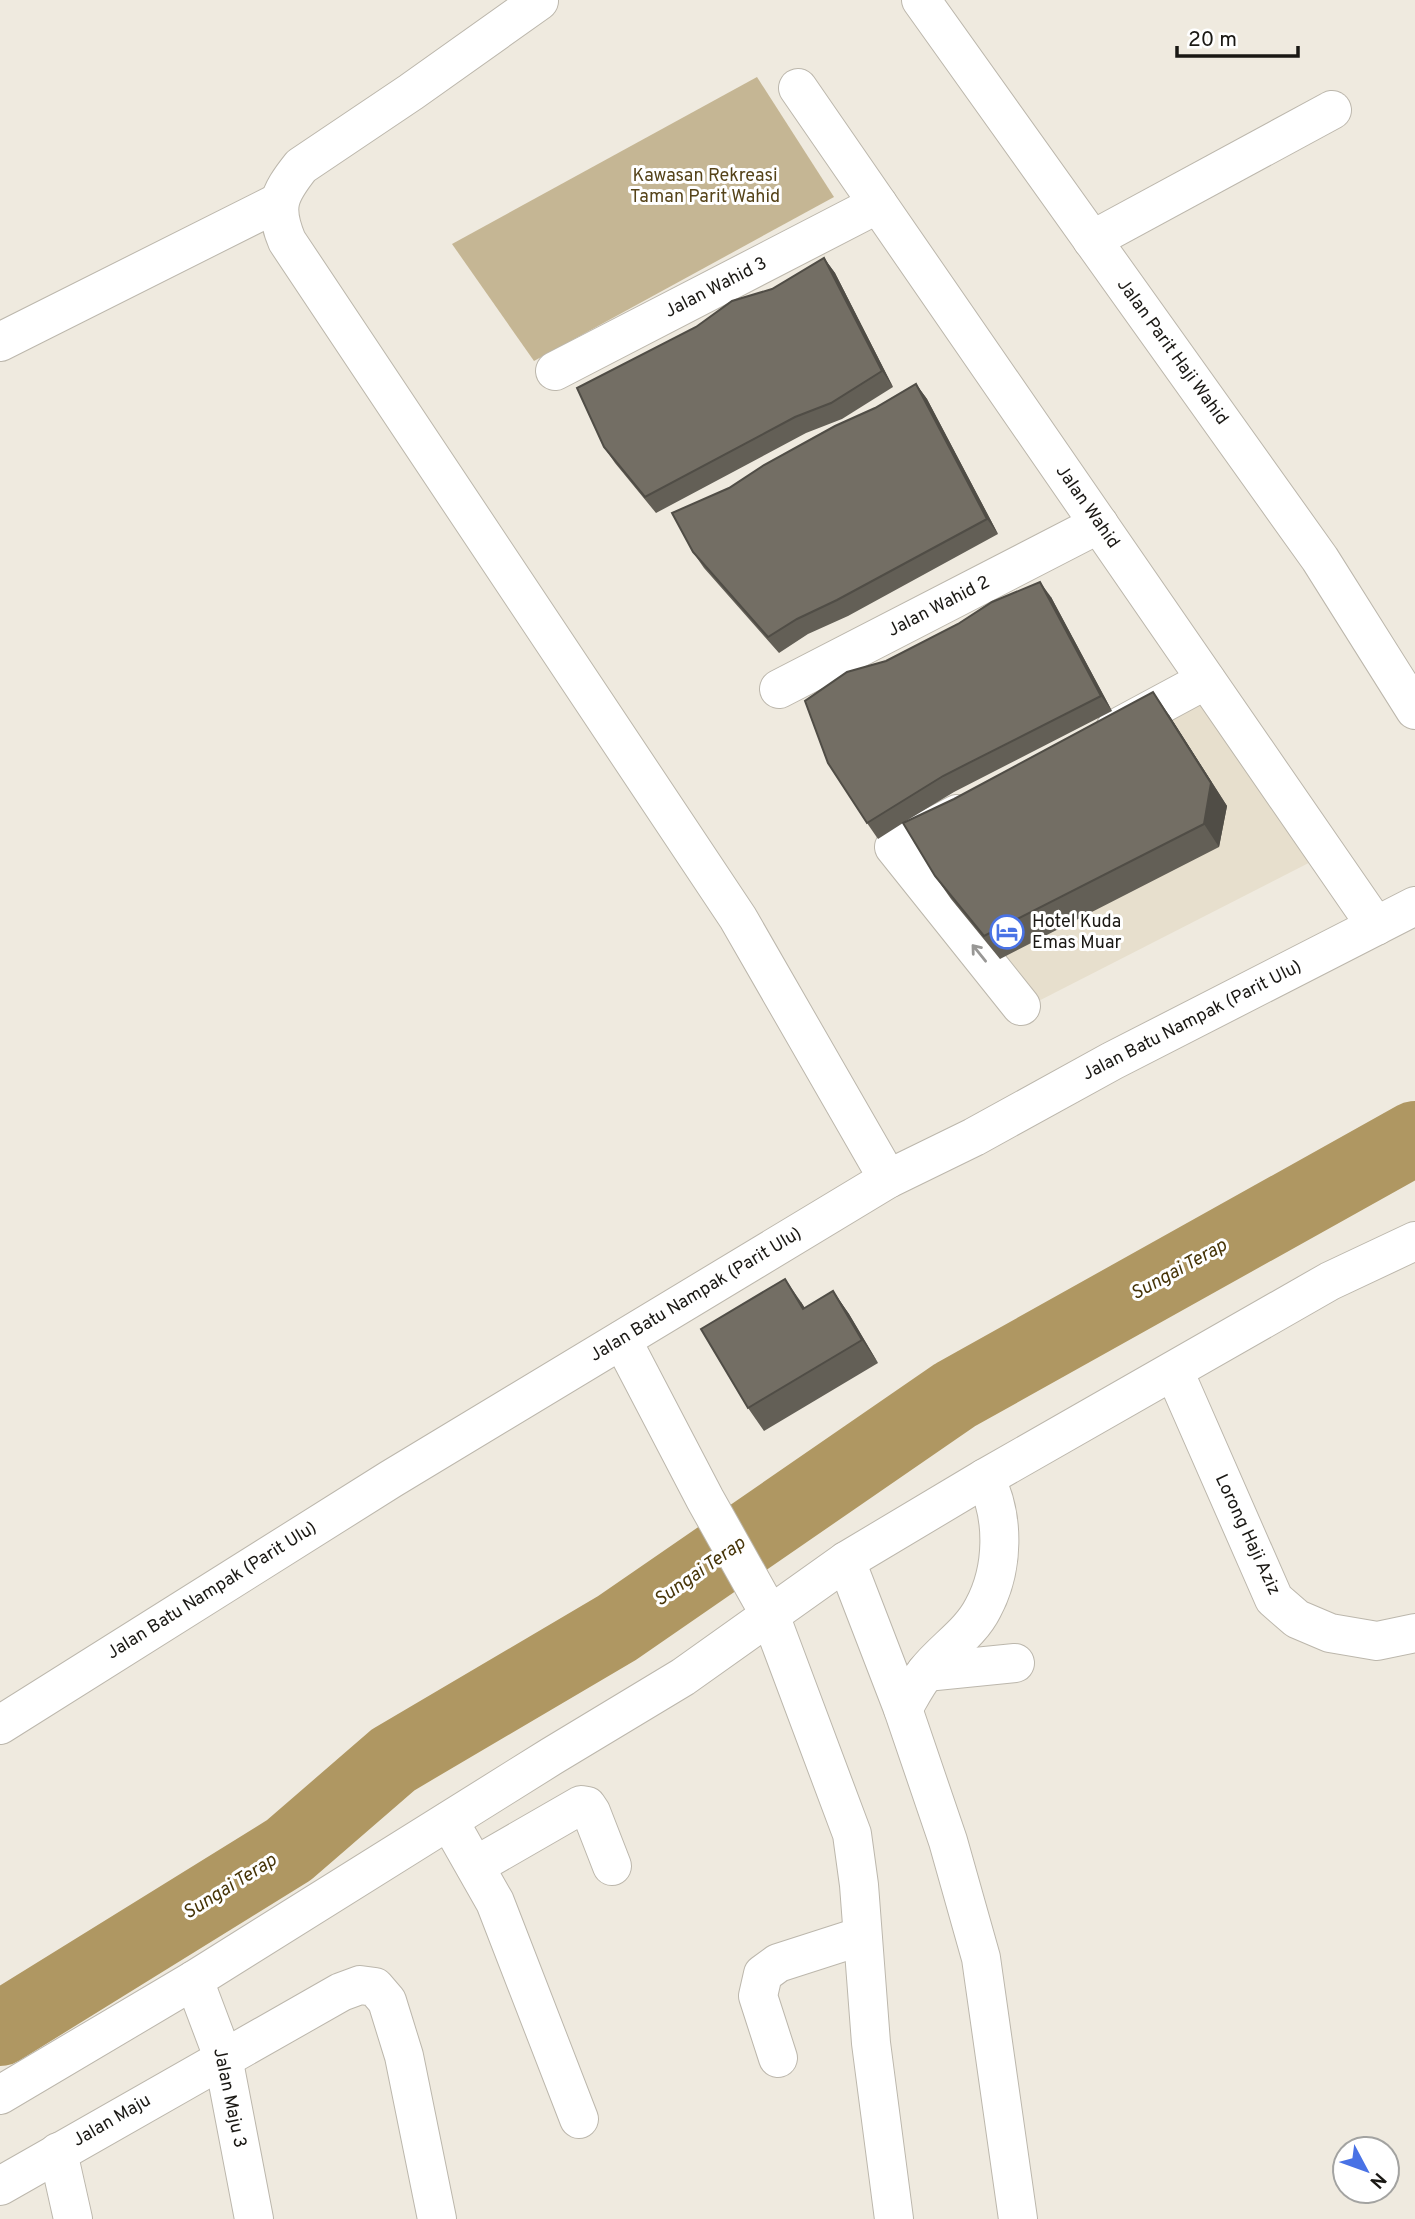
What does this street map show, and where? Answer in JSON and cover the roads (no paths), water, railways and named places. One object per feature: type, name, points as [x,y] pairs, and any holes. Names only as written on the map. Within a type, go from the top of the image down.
[{"type":"street","name":"Jalan Parit Haji Wahid","points":[[921,0],[1320,559],[1415,710]]},
{"type":"street","points":[[539,1],[301,166],[288,182],[279,202],[278,220],[287,242],[738,918],[888,1179]]},
{"type":"street","name":"Jalan Wahid","points":[[798,88],[1376,926]]},
{"type":"street","points":[[1092,240],[1332,110]]},
{"type":"street","points":[[0,342],[279,202]]},
{"type":"street","name":"Jalan Wahid 3","points":[[555,371],[878,204]]},
{"type":"street","name":"Jalan Wahid 2","points":[[779,689],[1098,524]]},
{"type":"street","points":[[1086,744],[1206,680]]},
{"type":"street","points":[[990,796],[894,847],[1021,1006]]},
{"type":"street","name":"Jalan Batu Nampak (Parit Ulu)","points":[[0,1726],[391,1479],[888,1179],[974,1137],[1111,1061],[1415,906]]},
{"type":"street","points":[[0,2095],[194,1980],[683,1677],[762,1603],[846,1561],[985,1478],[1330,1281],[1415,1241]]},
{"type":"street","points":[[622,1340],[762,1603],[852,1834],[856,1854],[871,2043],[894,2219]]},
{"type":"street","name":"Lorong Haji Aziz","points":[[1174,1371],[1274,1599],[1297,1619],[1330,1633],[1377,1641],[1415,1633]]},
{"type":"street","points":[[903,1709],[926,1672],[969,1629],[990,1593],[1001,1536],[991,1489],[985,1478]]},
{"type":"street","points":[[846,1561],[903,1709],[948,1841],[981,1958],[1018,2219]]},
{"type":"street","points":[[926,1672],[1015,1662]]},
{"type":"street","points":[[475,1866],[581,1805],[587,1806],[592,1812],[612,1866]]},
{"type":"street","points":[[449,1821],[495,1902],[579,2119]]},
{"type":"street","points":[[778,2058],[758,1996],[763,1974],[778,1963],[862,1936]]},
{"type":"street","name":"Jalan Maju 3","points":[[194,1980],[223,2057],[254,2219]]},
{"type":"street","name":"Jalan Maju","points":[[0,2186],[223,2057],[360,1984],[375,1987],[387,2001],[404,2056],[437,2219]]},
{"type":"street","points":[[58,2152],[73,2219]]},
{"type":"waterway","name":"Sungai Terap","points":[[0,2029],[289,1850],[393,1760],[617,1628],[955,1395],[1415,1138]]},
{"type":"place","name":"Hotel Kuda Emas Muar","points":[[1007,932]]},
{"type":"park label","name":"Kawasan Rekreasi Taman Parit Wahid","points":[[705,186]]}]
